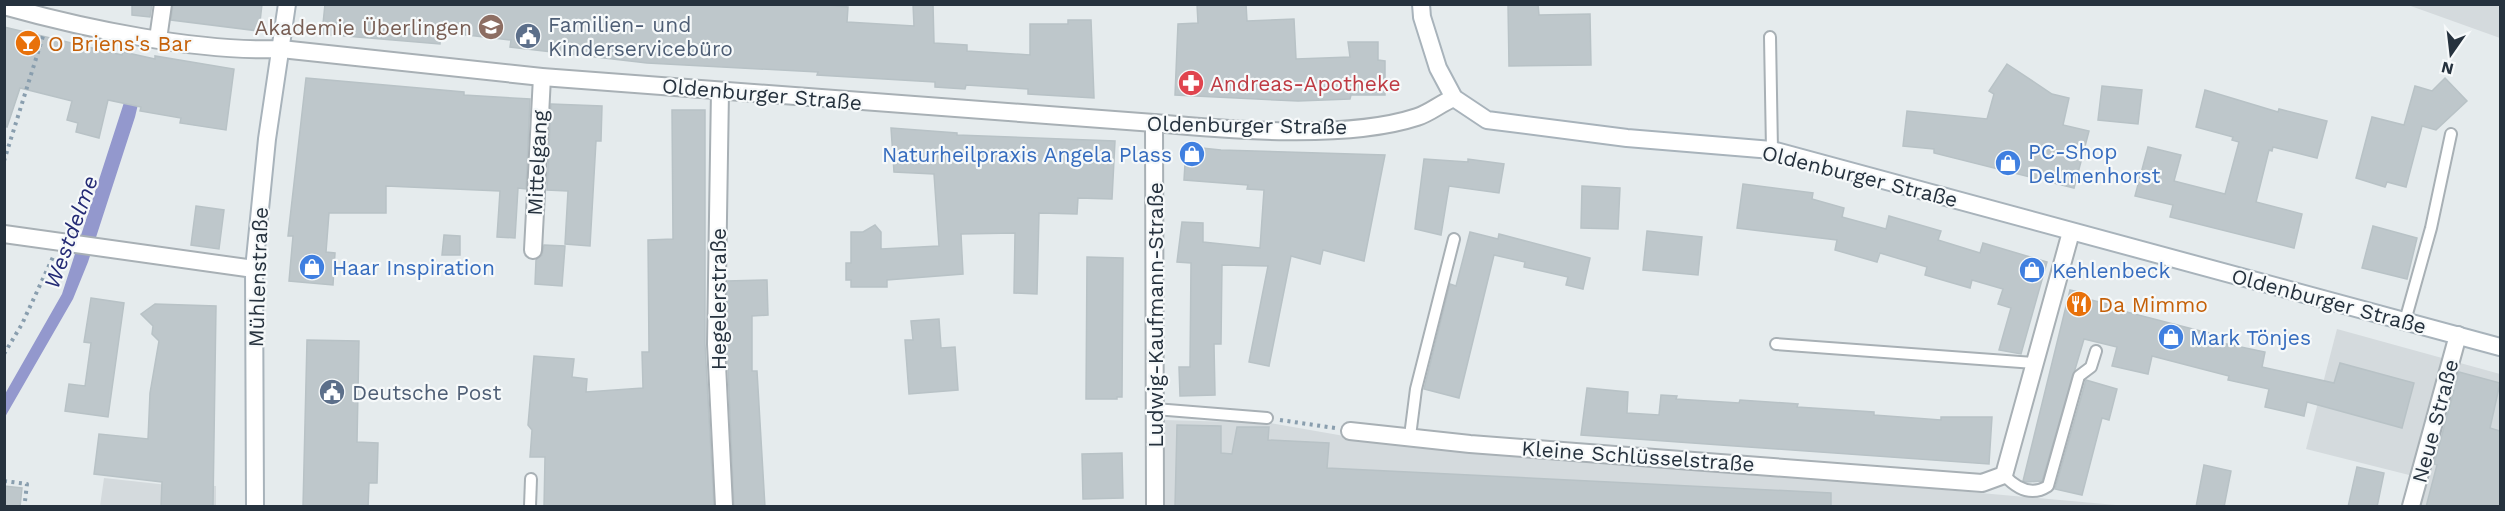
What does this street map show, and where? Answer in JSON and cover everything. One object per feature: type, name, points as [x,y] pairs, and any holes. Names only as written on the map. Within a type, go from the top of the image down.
[{"type":"street","points":[[158,39],[163,4]]},
{"type":"street","name":"Mühlenstraße","points":[[255,507],[254,269],[267,140],[286,4]]},
{"type":"street","points":[[1421,4],[1422,17],[1438,68],[1454,98]]},
{"type":"street","name":"Oldenburger Straße","points":[[4,6],[48,19],[158,39],[244,51],[281,50],[542,77],[1154,123],[1291,130],[1364,128],[1420,117],[1454,98],[1487,120],[1627,138],[1772,150],[2500,347]]},
{"type":"street","name":"Mittelgang","points":[[533,250],[542,77]]},
{"type":"street","name":"Hegelerstraße","points":[[720,91],[716,344],[724,507]]},
{"type":"street","name":"Ludwig-Kaufmann-Straße","points":[[1154,123],[1155,507]]},
{"type":"street","points":[[2004,475],[2071,232]]},
{"type":"street","points":[[4,234],[254,269]]},
{"type":"street","name":"Neue Straße","points":[[2411,507],[2458,335]]},
{"type":"street","name":"Kleine Schlüsselstraße","points":[[1350,431],[1470,444],[1982,483],[2004,475]]},
{"type":"lane","points":[[1770,37],[1772,150]]},
{"type":"lane","points":[[2405,321],[2431,228],[2451,134]]},
{"type":"lane","points":[[1410,436],[1416,389],[1454,238]]},
{"type":"lane","points":[[1776,344],[2035,363]]},
{"type":"lane","points":[[2004,475],[2016,487],[2032,491],[2048,486],[2079,376],[2091,367],[2096,351]]},
{"type":"lane","points":[[1155,409],[1267,418]]},
{"type":"lane","points":[[531,479],[531,507]]},
{"type":"path","points":[[4,161],[48,19]]},
{"type":"path","points":[[4,354],[46,276]]},
{"type":"path","points":[[1267,418],[1350,431]]},
{"type":"path","points":[[4,481],[27,484],[26,501]]},
{"type":"shaded area","points":[[2408,5],[2500,5],[2500,38]]},
{"type":"shaded area","points":[[2337,329],[2500,374],[2500,506],[2418,506],[2425,479],[2306,449]]},
{"type":"shaded area","points":[[1163,420],[1270,423],[1350,437],[2127,506],[1163,506]]},
{"type":"shaded area","points":[[104,478],[168,485],[216,486],[216,506],[100,506]]},
{"type":"water","points":[[139,56],[149,58],[135,117],[88,262],[73,299],[5,417],[5,394],[62,294]]},
{"type":"building","points":[[132,4],[152,4],[150,17],[132,15]]},
{"type":"building","points":[[173,4],[262,4],[259,31],[171,20]]},
{"type":"building","points":[[325,4],[818,4],[848,7],[847,22],[914,26],[913,4],[933,4],[934,43],[967,45],[967,51],[1030,55],[1030,24],[1068,24],[1068,20],[1091,20],[1094,98],[1028,94],[1028,89],[966,85],[965,89],[935,87],[935,82],[817,75],[818,72],[647,63],[510,47],[511,40],[441,32],[440,44],[322,34]]},
{"type":"building","points":[[1197,4],[1246,4],[1247,21],[1294,19],[1296,59],[1350,57],[1348,42],[1378,42],[1378,60],[1385,61],[1385,95],[1351,95],[1350,99],[1298,101],[1175,95],[1178,24],[1198,23]]},
{"type":"building","points":[[1508,4],[1538,4],[1539,15],[1590,14],[1591,65],[1509,66]]},
{"type":"building","points":[[4,27],[122,55],[123,52],[155,59],[155,56],[234,69],[226,130],[180,123],[181,118],[140,111],[141,107],[108,100],[99,138],[76,132],[78,123],[67,120],[72,101],[20,88],[7,127],[4,126]]},
{"type":"building","points":[[2007,64],[2052,94],[2069,98],[2063,125],[2089,131],[2074,188],[1934,153],[1934,149],[1903,146],[1907,111],[1987,119],[1994,94],[1989,91]]},
{"type":"building","points":[[306,78],[464,92],[464,95],[530,99],[526,189],[518,188],[515,238],[497,237],[500,191],[386,186],[386,213],[329,213],[326,252],[335,253],[333,285],[289,281],[293,236],[288,236]]},
{"type":"building","points":[[2445,78],[2467,101],[2436,130],[2422,126],[2406,187],[2387,182],[2385,187],[2356,178],[2372,117],[2404,125],[2415,86],[2432,91]]},
{"type":"building","points":[[2102,86],[2142,90],[2138,124],[2098,120]]},
{"type":"building","points":[[2205,90],[2278,112],[2279,109],[2327,121],[2317,158],[2273,147],[2272,151],[2269,150],[2256,202],[2302,214],[2294,248],[2170,217],[2173,205],[2135,196],[2148,147],[2181,155],[2174,181],[2225,194],[2239,142],[2232,140],[2233,137],[2196,127]]},
{"type":"building","points":[[551,104],[602,106],[601,141],[596,141],[590,246],[565,244],[568,191],[547,190]]},
{"type":"building","points":[[672,110],[705,110],[705,344],[714,507],[544,507],[545,457],[530,457],[532,430],[528,425],[534,356],[574,359],[572,377],[587,379],[586,392],[643,388],[642,352],[649,352],[648,240],[673,239]]},
{"type":"building","points":[[891,128],[957,133],[957,135],[1115,141],[1112,199],[1078,198],[1077,214],[1039,213],[1037,294],[1014,293],[1015,233],[961,234],[963,274],[887,280],[887,287],[851,287],[851,280],[846,280],[846,263],[851,263],[851,232],[863,232],[875,225],[881,232],[881,249],[939,246],[934,174],[894,172]]},
{"type":"building","points":[[1192,147],[1385,155],[1364,261],[1323,250],[1320,264],[1291,256],[1269,366],[1249,362],[1268,266],[1222,265],[1221,344],[1214,344],[1215,395],[1180,396],[1179,367],[1190,367],[1191,263],[1177,262],[1182,222],[1203,223],[1203,242],[1260,248],[1264,190],[1247,189],[1248,185],[1184,180],[1185,164],[1191,165]]},
{"type":"building","points":[[1424,159],[1468,162],[1468,159],[1504,164],[1499,193],[1449,186],[1441,235],[1415,229]]},
{"type":"building","points":[[1743,184],[1813,193],[1812,199],[1844,208],[1842,217],[1886,229],[1889,216],[1941,231],[1938,240],[1980,253],[1983,243],[2047,262],[2021,354],[1999,350],[2011,308],[1998,304],[2003,289],[1972,280],[1970,288],[1925,275],[1927,267],[1880,253],[1877,262],[1835,250],[1837,240],[1737,228]]},
{"type":"building","points":[[1582,186],[1620,188],[1618,229],[1581,228]]},
{"type":"building","points":[[196,206],[224,210],[219,249],[191,245]]},
{"type":"building","points":[[2373,226],[2417,238],[2407,279],[2362,268]]},
{"type":"building","points":[[1647,231],[1702,237],[1698,275],[1643,270]]},
{"type":"building","points":[[1470,232],[1498,239],[1499,234],[1590,258],[1583,289],[1566,285],[1568,277],[1524,267],[1525,262],[1494,255],[1459,398],[1424,389],[1450,284],[1456,286]]},
{"type":"building","points":[[444,235],[460,236],[460,255],[442,255]]},
{"type":"building","points":[[544,245],[565,246],[562,286],[535,284],[536,260],[542,255]]},
{"type":"building","points":[[1087,257],[1123,258],[1122,397],[1117,397],[1117,399],[1086,399]]},
{"type":"building","points":[[767,280],[768,315],[752,316],[752,371],[757,371],[765,507],[734,507],[727,344],[727,281]]},
{"type":"building","points":[[2070,290],[2083,293],[2087,299],[2116,306],[2115,309],[2224,337],[2222,343],[2265,352],[2262,367],[2334,383],[2340,363],[2414,383],[2402,428],[2307,402],[2304,416],[2265,407],[2269,389],[2228,380],[2229,376],[2152,356],[2148,374],[2112,366],[2117,347],[2084,339],[2042,481],[2023,481]]},
{"type":"building","points":[[91,298],[124,303],[108,417],[65,411],[69,384],[85,386],[91,343],[84,342]]},
{"type":"building","points":[[155,304],[216,306],[213,507],[161,507],[162,482],[94,474],[99,434],[148,439],[150,393],[159,341],[152,334],[153,326],[141,314]]},
{"type":"building","points":[[939,319],[941,348],[955,347],[958,390],[909,394],[905,340],[913,340],[911,321]]},
{"type":"building","name":"Deutsche Post","points":[[307,340],[359,341],[357,442],[378,443],[377,483],[369,483],[368,507],[303,507]]},
{"type":"building","points":[[2459,372],[2500,383],[2490,428],[2500,431],[2500,507],[2426,507],[2437,465],[2434,464]]},
{"type":"building","points":[[2086,380],[2117,389],[2109,420],[2102,418],[2082,495],[2055,489]]},
{"type":"building","points":[[1587,388],[1628,392],[1627,413],[1659,415],[1661,395],[1677,396],[1676,399],[1798,404],[1797,407],[1874,412],[1874,415],[1941,420],[1941,417],[1992,417],[1989,464],[1581,435]]},
{"type":"building","points":[[1177,425],[1221,426],[1221,453],[1232,454],[1237,427],[1269,427],[1268,440],[1329,443],[1327,468],[1831,493],[1831,507],[1175,507]]},
{"type":"building","points":[[1122,453],[1123,498],[1083,499],[1082,454]]},
{"type":"building","points":[[2204,465],[2231,471],[2224,507],[2196,507]]},
{"type":"building","points":[[2357,467],[2384,473],[2377,507],[2348,507]]},
{"type":"building","points":[[4,486],[22,488],[20,507],[4,507]]},
{"type":"place","name":"Akademie Überlingen","points":[[491,27]]},
{"type":"place","name":"Familien- und Kinderservicebüro","points":[[528,36]]},
{"type":"place","name":"O Briens's Bar","points":[[28,43]]},
{"type":"place","name":"Andreas-Apotheke","points":[[1191,83]]},
{"type":"place","name":"Naturheilpraxis Angela Plass","points":[[1192,154]]},
{"type":"place","name":"PC-Shop Delmenhorst","points":[[2008,163]]},
{"type":"place","name":"Haar Inspiration","points":[[312,267]]},
{"type":"place","name":"Kehlenbeck","points":[[2032,270]]},
{"type":"place","name":"Da Mimmo","points":[[2079,304]]},
{"type":"place","name":"Mark Tönjes","points":[[2171,337]]},
{"type":"place","name":"Deutsche Post","points":[[332,392]]},
{"type":"water label","name":"Westdelme","points":[[71,232]]}]
